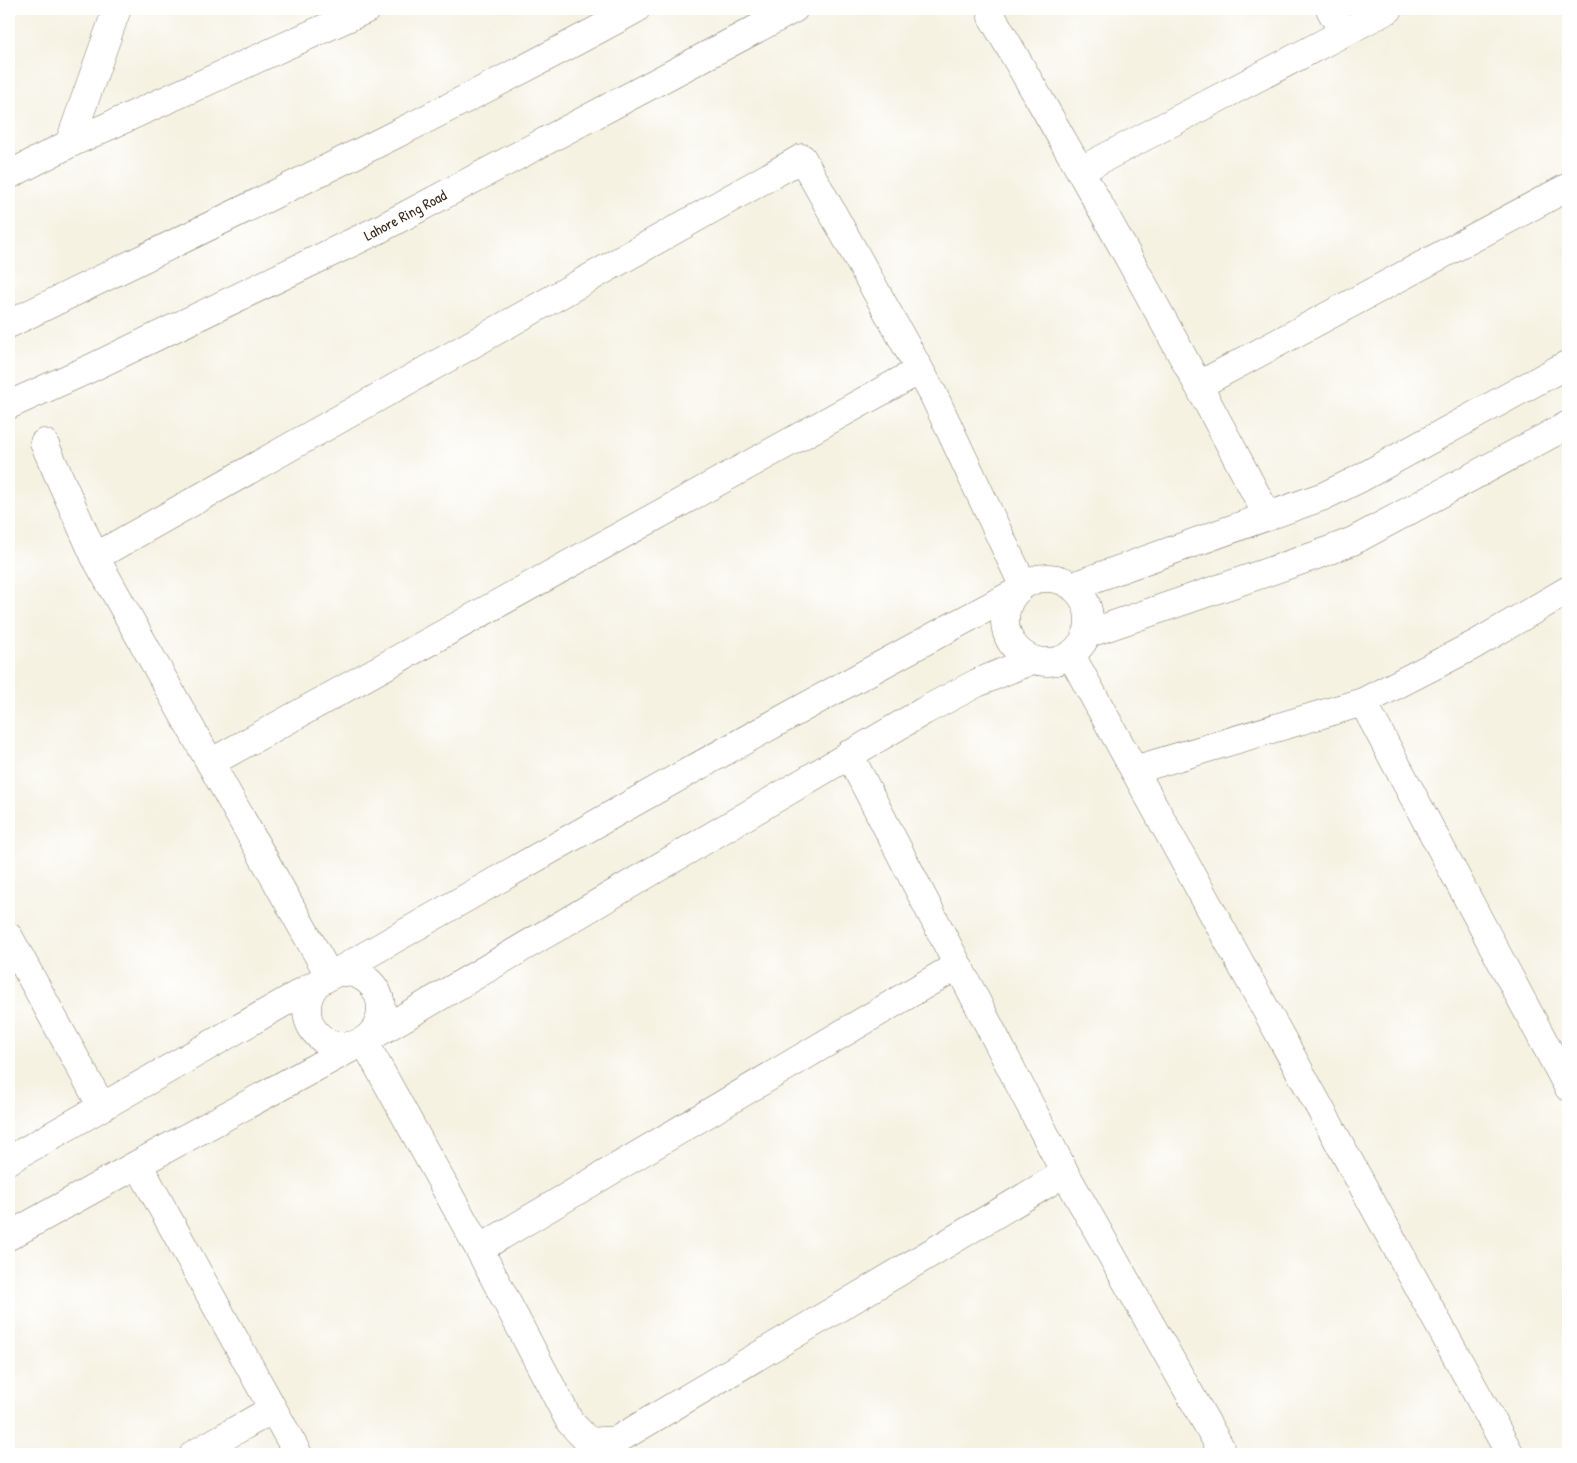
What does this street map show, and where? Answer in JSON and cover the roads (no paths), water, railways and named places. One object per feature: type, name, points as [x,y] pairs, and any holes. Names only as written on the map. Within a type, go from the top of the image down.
[{"type":"main road","points":[[69,144],[117,9]]},
{"type":"main road","points":[[9,175],[69,144],[367,9]]},
{"type":"main road","points":[[9,324],[356,153],[636,9]]},
{"type":"main road","name":"Lahore Ring Road","points":[[9,405],[376,231],[794,9]]},
{"type":"main road","points":[[1330,9],[1343,33]]},
{"type":"main road","points":[[1081,170],[1389,9]]},
{"type":"main road","points":[[992,17],[1081,170],[1199,385],[1268,517]]},
{"type":"main road","points":[[94,557],[802,158],[933,394],[1018,589]]},
{"type":"main road","points":[[1199,385],[1568,186]]},
{"type":"main road","points":[[1073,586],[1324,496],[1357,480],[1568,364]]},
{"type":"main road","points":[[210,763],[920,370]]},
{"type":"main road","points":[[1087,634],[1353,541],[1568,424]]},
{"type":"main road","points":[[44,443],[94,557],[330,975]]},
{"type":"main road","points":[[9,1160],[330,975],[1035,579],[1048,577],[1061,580],[1073,586],[1082,596],[1088,608],[1090,621],[1087,634],[1081,646],[1071,655],[1059,661],[1045,663],[1032,660],[1020,654],[1011,644],[1006,632],[1004,619],[1006,606],[1018,589]]},
{"type":"main road","points":[[1134,770],[1363,702],[1474,645],[1567,593]]},
{"type":"main road","points":[[1071,655],[1510,1454]]},
{"type":"main road","points":[[9,1236],[364,1040],[849,754],[977,683],[1032,660]]},
{"type":"main road","points":[[1363,702],[1568,1088]]},
{"type":"main road","points":[[849,754],[1065,1173],[1220,1447]]},
{"type":"main road","points":[[9,937],[102,1107]]},
{"type":"main road","points":[[479,1248],[958,965]]},
{"type":"main road","points":[[343,972],[357,973],[369,980],[378,992],[382,1005],[380,1019],[374,1031],[364,1040],[352,1045],[340,1046],[329,1043],[318,1036],[311,1026],[307,1015],[312,991],[319,981],[330,975],[343,972]]},
{"type":"main road","points":[[364,1040],[479,1248],[570,1422],[589,1442],[617,1440],[1065,1173]]},
{"type":"main road","points":[[138,1164],[298,1454]]},
{"type":"main road","points":[[194,1454],[273,1409]]}]
